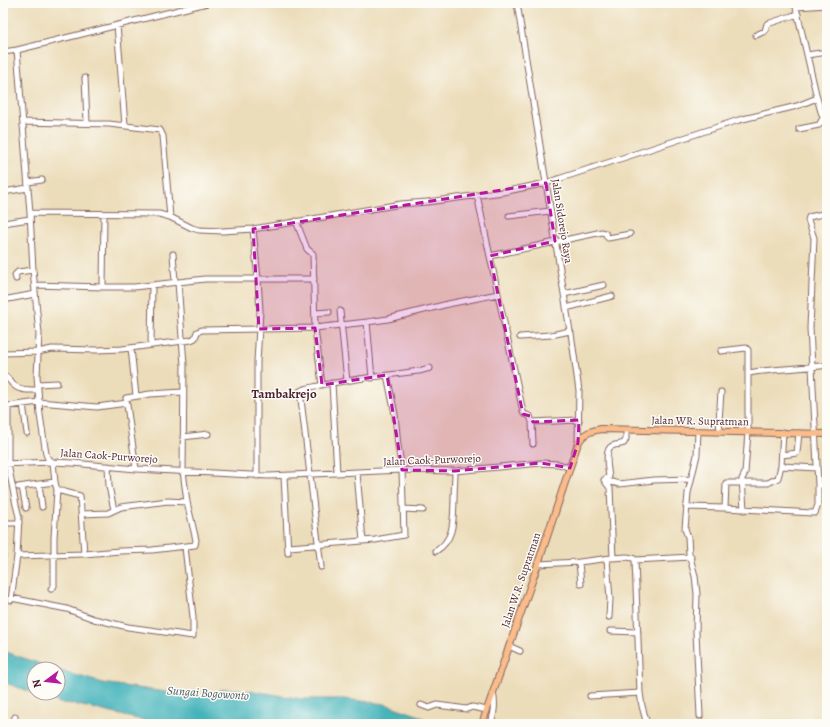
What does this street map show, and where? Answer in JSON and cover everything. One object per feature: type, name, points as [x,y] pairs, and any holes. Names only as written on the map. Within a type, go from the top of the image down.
[{"type":"main road","name":"Jalan WR. Supratman","points":[[578,443],[584,435],[593,431],[601,430],[783,432],[827,434]]},
{"type":"main road","name":"Jalan W.R. Supratman","points":[[482,724],[538,564],[578,443]]},
{"type":"street","points":[[3,52],[17,50],[206,3]]},
{"type":"street","name":"Jalan Sidorejo Raya","points":[[517,3],[571,333],[579,391],[578,443]]},
{"type":"street","points":[[799,129],[819,125],[823,118],[824,108],[817,98],[796,5],[827,5]]},
{"type":"street","points":[[756,35],[765,31],[768,24],[798,14]]},
{"type":"street","points":[[116,25],[124,125]]},
{"type":"street","name":"Jalan Caok-Purworejo","points":[[17,50],[28,185],[34,285],[39,334],[39,402],[48,459],[54,462],[136,469],[257,476],[402,470],[455,471],[541,463],[559,464],[570,468]]},
{"type":"street","points":[[807,55],[827,52]]},
{"type":"street","points":[[85,78],[88,122]]},
{"type":"street","points":[[30,213],[159,214],[170,217],[192,228],[200,230],[223,231],[253,229],[402,204],[477,195],[546,183],[739,120],[797,106],[817,98]]},
{"type":"street","points":[[823,118],[827,123]]},
{"type":"street","points":[[23,122],[88,122],[160,130],[162,133],[170,217]]},
{"type":"street","points":[[3,192],[42,180]]},
{"type":"street","points":[[477,195],[523,412],[524,414],[530,416],[532,422],[533,444]]},
{"type":"street","points":[[509,216],[550,211]]},
{"type":"street","points":[[686,507],[815,513],[818,505],[817,433],[813,367],[810,350],[814,238],[808,220],[809,217],[827,213]]},
{"type":"street","points":[[103,287],[104,214]]},
{"type":"street","points":[[3,223],[30,219]]},
{"type":"street","points":[[296,221],[307,249],[313,254],[315,328],[322,385]]},
{"type":"street","points":[[253,229],[258,279],[259,329],[257,476]]},
{"type":"street","points":[[490,256],[602,232],[605,233],[608,238],[630,234]]},
{"type":"street","points":[[17,556],[84,554],[195,545],[196,540],[187,502],[183,471],[184,365],[177,282],[173,254]]},
{"type":"street","points":[[16,279],[18,272],[33,270]]},
{"type":"street","points":[[34,285],[121,288],[205,278],[314,279]]},
{"type":"street","points":[[151,345],[152,285]]},
{"type":"street","points":[[564,294],[604,285]]},
{"type":"street","points":[[3,300],[35,294]]},
{"type":"street","points":[[3,353],[38,352],[52,349],[97,350],[131,348],[193,339],[197,332],[202,330],[315,328],[340,326],[395,318],[448,304],[498,294]]},
{"type":"street","points":[[566,308],[612,296]]},
{"type":"street","points":[[340,311],[340,326],[347,381]]},
{"type":"street","points":[[315,313],[329,312]]},
{"type":"street","points":[[367,322],[372,378]]},
{"type":"street","points":[[520,337],[551,335],[570,331]]},
{"type":"street","points":[[131,348],[136,396]]},
{"type":"street","points":[[721,351],[748,349],[748,432],[745,473],[742,479],[744,510]]},
{"type":"street","points":[[749,373],[776,369],[827,365]]},
{"type":"street","points":[[321,567],[317,544],[300,392],[303,389],[332,383],[387,376],[430,368]]},
{"type":"street","points":[[3,375],[7,377],[16,387],[23,390],[57,383]]},
{"type":"street","points":[[284,476],[288,550],[317,544],[363,541],[404,534],[402,470],[395,414],[387,376]]},
{"type":"street","points":[[332,383],[337,473]]},
{"type":"street","points":[[136,469],[126,398],[150,394],[183,392]]},
{"type":"street","points":[[720,431],[719,421],[721,392]]},
{"type":"street","points":[[127,403],[101,407],[39,402],[8,406],[5,415],[6,464],[19,517],[17,556],[11,599],[67,609],[94,619],[128,627],[192,636],[193,617],[184,547]]},
{"type":"street","points":[[23,404],[27,433]]},
{"type":"street","points":[[532,422],[579,420]]},
{"type":"street","points":[[604,480],[609,476],[607,455],[608,449],[612,446],[624,443],[626,439],[626,430]]},
{"type":"street","points":[[698,431],[697,454],[686,507],[685,529],[688,537],[689,554],[691,557],[697,594],[696,632],[700,716]]},
{"type":"street","points":[[725,508],[726,483],[772,482],[778,478],[781,466],[783,432]]},
{"type":"street","points":[[782,454],[797,453],[799,433]]},
{"type":"street","points":[[183,437],[208,434]]},
{"type":"street","points":[[6,464],[54,462],[57,490],[54,586],[51,589]]},
{"type":"street","points":[[108,466],[109,486],[114,510]]},
{"type":"street","points":[[781,466],[817,468]]},
{"type":"street","points":[[436,551],[446,542],[452,532],[455,471]]},
{"type":"street","points":[[357,473],[363,541]]},
{"type":"street","points":[[604,480],[619,484],[654,480],[691,479]]},
{"type":"street","points":[[604,480],[610,488],[613,558]]},
{"type":"street","points":[[26,508],[20,487],[55,482]]},
{"type":"street","points":[[39,484],[42,507]]},
{"type":"street","points":[[818,485],[827,485]]},
{"type":"street","points":[[57,490],[80,496],[84,554]]},
{"type":"street","points":[[81,514],[108,513],[114,510],[168,502],[187,502]]},
{"type":"street","points":[[403,509],[423,510]]},
{"type":"street","points":[[3,556],[4,523],[19,523]]},
{"type":"street","points":[[538,564],[579,562],[627,557],[635,560],[691,557]]},
{"type":"street","points":[[607,559],[610,599],[609,616]]},
{"type":"street","points":[[635,560],[640,693],[647,724]]},
{"type":"street","points":[[579,562],[581,584]]},
{"type":"street","points":[[610,631],[638,632]]},
{"type":"street","points":[[509,646],[520,651]]},
{"type":"street","points":[[491,724],[495,700],[493,692]]},
{"type":"street","points":[[590,696],[640,693]]},
{"type":"street","points":[[421,705],[430,708],[437,705],[466,709],[472,707],[487,710]]},
{"type":"street","points":[[13,724],[15,717]]},
{"type":"highlighted area","points":[[546,183],[555,241],[490,256],[523,414],[530,416],[533,422],[579,420],[578,443],[570,468],[541,463],[455,471],[402,470],[387,375],[322,385],[315,328],[259,329],[253,229]]},
{"type":"water","points":[[3,651],[32,661],[26,661],[26,690],[3,682]]},
{"type":"water","points":[[66,672],[102,683],[201,697],[224,689],[253,691],[301,699],[344,699],[385,704],[417,715],[434,724],[230,724],[215,721],[170,722],[142,720],[74,704],[55,701],[66,701]]},
{"type":"district","name":"Tambakrejo","points":[[284,393]]},
{"type":"water label","name":"Sungai Bogowonto","points":[[208,693]]}]
